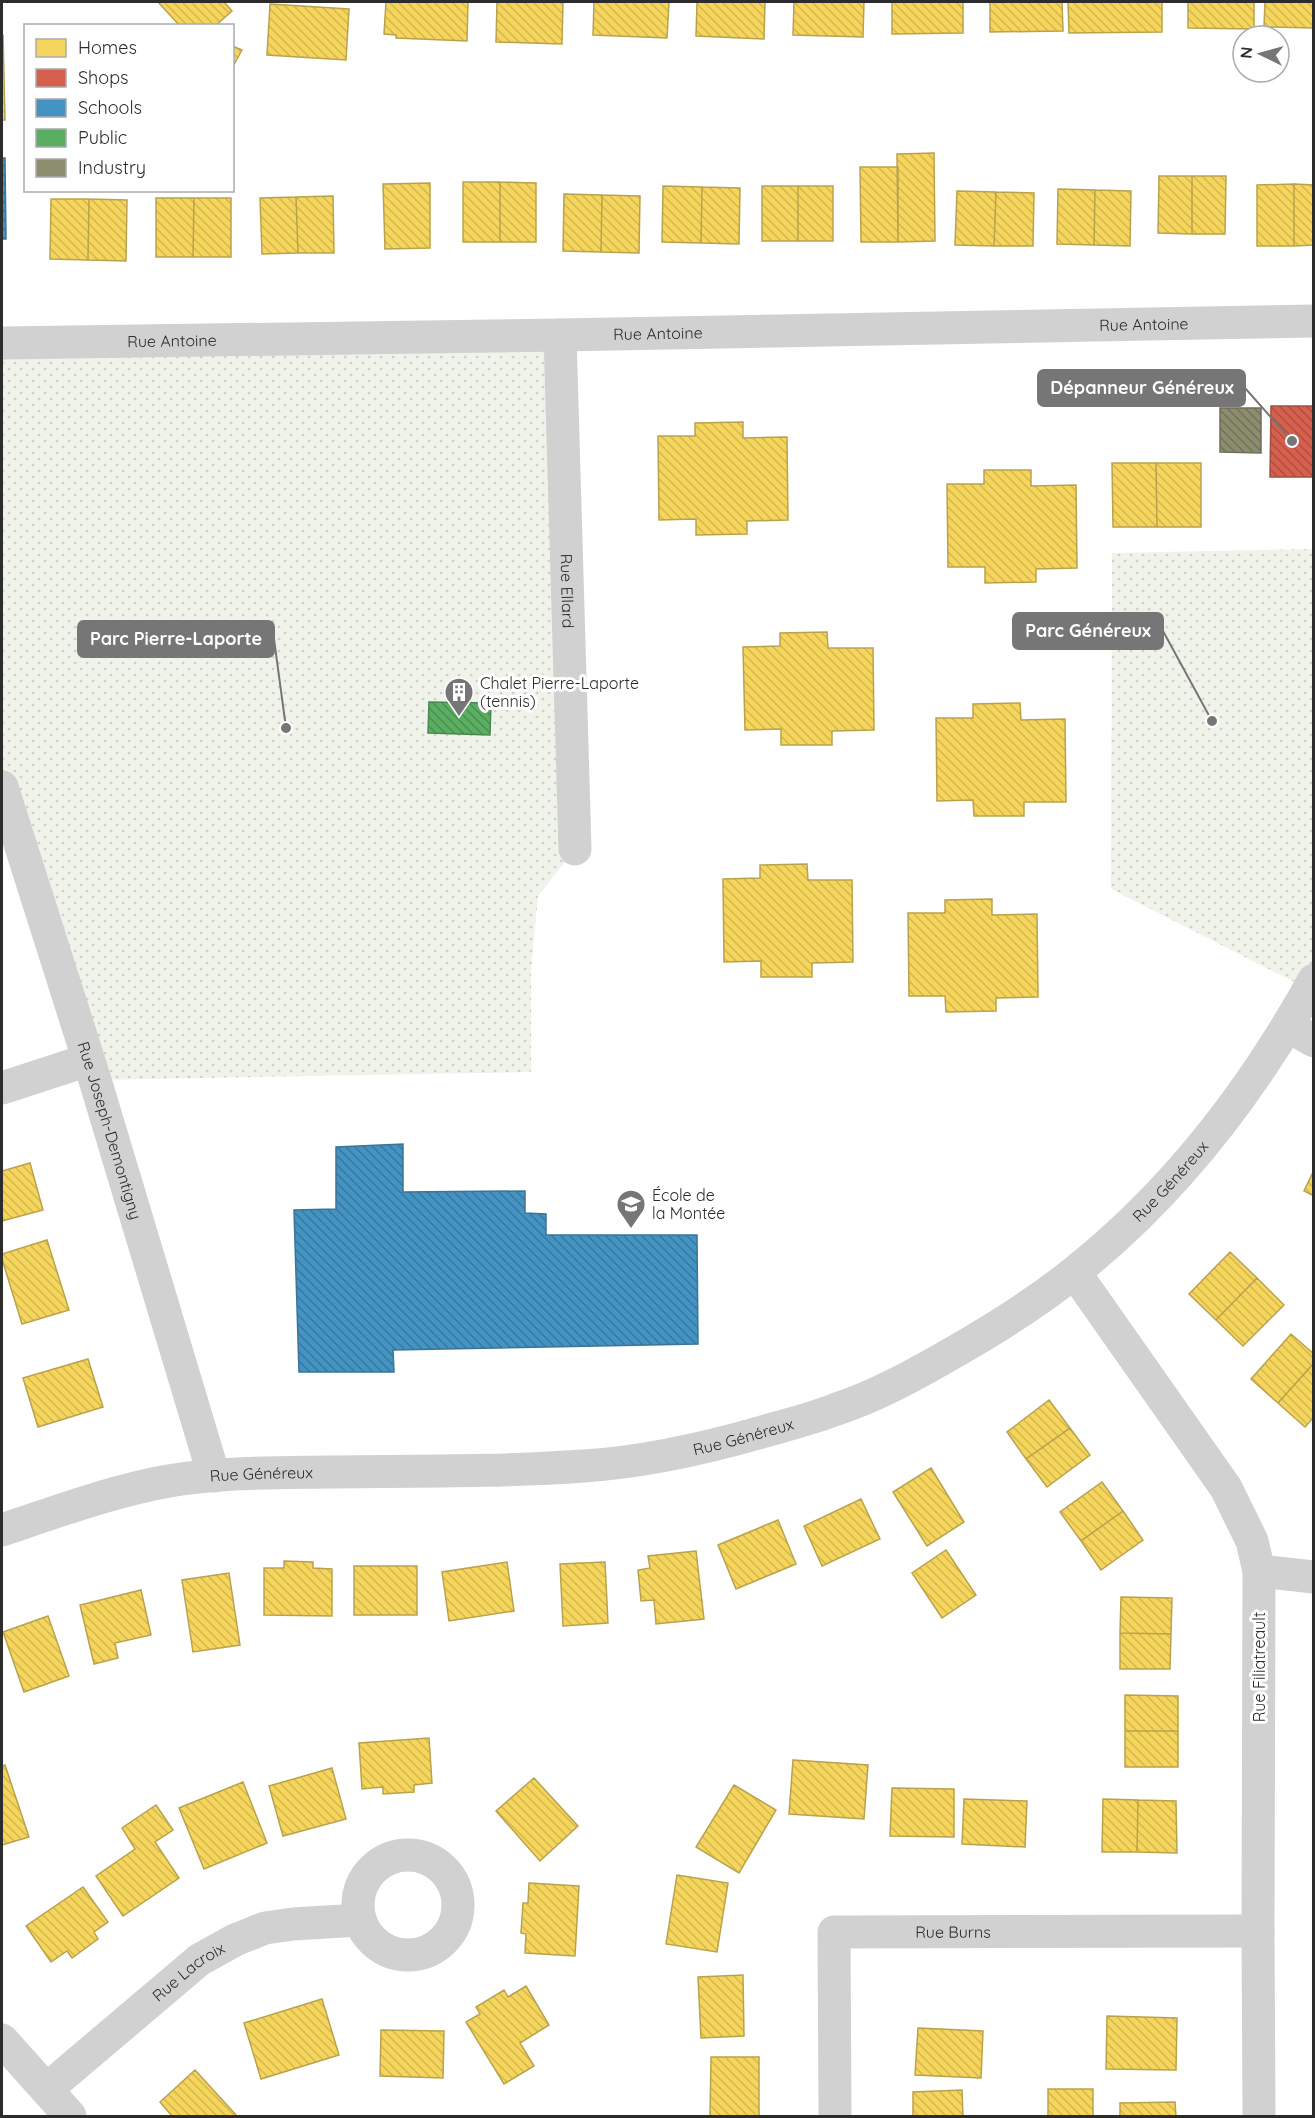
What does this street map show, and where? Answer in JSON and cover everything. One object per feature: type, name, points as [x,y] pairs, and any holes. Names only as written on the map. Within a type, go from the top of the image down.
[{"type":"street","name":"Rue Antoine","points":[[2,343],[1314,321]]},
{"type":"street","name":"Rue Ellard","points":[[560,335],[574,849]]},
{"type":"street","name":"Rue Joseph-Demontigny","points":[[2,787],[88,1060],[214,1476]]},
{"type":"street","name":"Rue Généreux","points":[[2,1530],[92,1500],[155,1484],[214,1476],[525,1469],[634,1461],[685,1452],[837,1410],[884,1390],[934,1364],[1021,1312],[1075,1273],[1138,1215],[1204,1144],[1238,1100],[1301,1034],[1314,980]]},
{"type":"street","points":[[2,1088],[88,1060]]},
{"type":"street","name":"Rue Filiatreault","points":[[1075,1273],[1226,1488],[1252,1541],[1259,1571],[1259,2116]]},
{"type":"street","points":[[1259,1571],[1314,1577]]},
{"type":"street","name":"Rue Lacroix","points":[[47,2089],[199,1960],[235,1940],[265,1928],[360,1920]]},
{"type":"street","name":"Rue Burns","points":[[834,2116],[834,1932],[1258,1931]]},
{"type":"street","points":[[2,2040],[70,2116]]},
{"type":"shaded area","points":[[560,335],[575,849],[538,896],[531,970],[531,1072],[95,1080],[2,787],[2,343]]},
{"type":"shaded area","points":[[1313,549],[1314,980],[1308,989],[1111,889],[1112,553]]},
{"type":"building: Homes","points":[[158,2],[224,2],[232,11],[217,24],[178,24]]},
{"type":"building: Homes","points":[[386,2],[468,2],[467,41],[396,38],[396,35],[384,34]]},
{"type":"building: Homes","points":[[497,2],[563,2],[562,44],[496,42]]},
{"type":"building: Homes","points":[[594,2],[669,2],[667,38],[593,35]]},
{"type":"building: Homes","points":[[697,2],[765,2],[764,39],[696,36]]},
{"type":"building: Homes","points":[[794,2],[864,2],[863,37],[793,35]]},
{"type":"building: Homes","points":[[892,2],[963,2],[963,33],[892,34]]},
{"type":"building: Homes","points":[[990,2],[1062,2],[1063,31],[990,32]]},
{"type":"building: Homes","points":[[1068,2],[1162,2],[1162,32],[1069,33]]},
{"type":"building: Homes","points":[[1188,2],[1254,2],[1254,24],[1231,24],[1231,29],[1188,28]]},
{"type":"building: Homes","points":[[1265,2],[1314,2],[1314,28],[1291,28],[1291,24],[1264,24]]},
{"type":"building: Homes","points":[[270,4],[349,9],[346,60],[267,55]]},
{"type":"building: Homes","points":[[3,35],[5,120],[2,120]]},
{"type":"building: Homes","points":[[234,47],[242,50],[234,64]]},
{"type":"building: Homes","points":[[934,153],[935,241],[898,242],[897,154]]},
{"type":"building: Homes","points":[[860,167],[898,167],[898,242],[861,242]]},
{"type":"building: Homes","points":[[1159,176],[1192,176],[1192,234],[1158,233]]},
{"type":"building: Homes","points":[[1192,176],[1226,176],[1225,234],[1192,234]]},
{"type":"building: Homes","points":[[463,182],[500,182],[500,242],[463,242]]},
{"type":"building: Homes","points":[[500,182],[536,183],[536,242],[500,242]]},
{"type":"building: Homes","points":[[430,183],[430,248],[385,249],[383,184]]},
{"type":"building: Homes","points":[[1294,184],[1314,185],[1314,245],[1294,246]]},
{"type":"building: Homes","points":[[1294,184],[1294,246],[1257,246],[1257,185]]},
{"type":"building: Homes","points":[[663,186],[702,187],[701,243],[662,242]]},
{"type":"building: Homes","points":[[762,186],[798,186],[798,241],[762,241]]},
{"type":"building: Homes","points":[[798,186],[833,186],[833,241],[798,241]]},
{"type":"building: Homes","points":[[702,187],[740,188],[739,244],[701,243]]},
{"type":"building: Homes","points":[[1058,189],[1095,190],[1094,245],[1057,244]]},
{"type":"building: Homes","points":[[1095,190],[1131,191],[1130,246],[1094,245]]},
{"type":"building: Homes","points":[[957,191],[996,192],[994,246],[955,245]]},
{"type":"building: Homes","points":[[996,192],[1034,193],[1033,246],[994,246]]},
{"type":"building: Homes","points":[[564,194],[602,195],[601,252],[563,251]]},
{"type":"building: Homes","points":[[602,195],[640,196],[639,253],[601,252]]},
{"type":"building: Homes","points":[[333,196],[334,253],[298,253],[296,197]]},
{"type":"building: Homes","points":[[296,197],[298,253],[262,254],[260,198]]},
{"type":"building: Homes","points":[[156,198],[194,198],[193,257],[156,257]]},
{"type":"building: Homes","points":[[194,198],[231,198],[231,257],[193,257]]},
{"type":"building: Homes","points":[[51,199],[89,199],[88,260],[50,259]]},
{"type":"building: Homes","points":[[89,199],[127,200],[126,261],[88,260]]},
{"type":"building: Homes","points":[[743,422],[743,438],[787,437],[788,520],[747,521],[747,534],[696,535],[696,519],[659,520],[658,436],[695,436],[695,423]]},
{"type":"building: Homes","points":[[1112,463],[1156,463],[1157,527],[1113,527]]},
{"type":"building: Homes","points":[[1156,463],[1201,463],[1201,527],[1157,527]]},
{"type":"building: Homes","points":[[984,470],[1031,470],[1031,486],[1076,485],[1077,568],[1036,569],[1036,582],[985,583],[985,567],[948,567],[947,484],[984,484]]},
{"type":"building: Homes","points":[[827,632],[828,648],[873,648],[874,730],[832,731],[832,745],[781,745],[781,729],[745,730],[743,647],[780,646],[780,633]]},
{"type":"building: Homes","points":[[1020,703],[1021,720],[1065,719],[1066,802],[1024,802],[1024,816],[974,816],[973,800],[937,801],[936,718],[973,718],[973,704]]},
{"type":"building: Homes","points":[[807,864],[808,880],[852,880],[853,962],[812,963],[812,977],[761,977],[761,961],[724,962],[723,879],[760,878],[760,865]]},
{"type":"building: Homes","points":[[992,899],[992,915],[1037,914],[1038,997],[996,998],[996,1011],[946,1012],[945,996],[909,996],[908,913],[945,913],[945,900]]},
{"type":"building: Homes","points":[[30,1163],[43,1210],[2,1221],[2,1171]]},
{"type":"building: Homes","points":[[1314,1170],[1314,1196],[1304,1191]]},
{"type":"building: Homes","points":[[47,1240],[69,1310],[22,1324],[2,1254]]},
{"type":"building: Homes","points":[[1230,1252],[1257,1278],[1216,1320],[1189,1294]]},
{"type":"building: Homes","points":[[1257,1278],[1284,1305],[1243,1346],[1216,1320]]},
{"type":"building: Homes","points":[[1291,1334],[1314,1354],[1314,1363],[1278,1403],[1251,1379]]},
{"type":"building: Homes","points":[[88,1359],[103,1407],[38,1427],[23,1378]]},
{"type":"building: Homes","points":[[1314,1363],[1314,1417],[1305,1427],[1278,1403]]},
{"type":"building: Homes","points":[[1049,1400],[1070,1428],[1026,1459],[1007,1432]]},
{"type":"building: Homes","points":[[1070,1428],[1090,1455],[1047,1487],[1026,1459]]},
{"type":"building: Homes","points":[[931,1468],[964,1522],[927,1546],[893,1492]]},
{"type":"building: Homes","points":[[1102,1482],[1123,1511],[1081,1541],[1060,1512]]},
{"type":"building: Homes","points":[[861,1499],[880,1539],[822,1566],[804,1526]]},
{"type":"building: Homes","points":[[1123,1511],[1143,1540],[1101,1570],[1081,1541]]},
{"type":"building: Homes","points":[[778,1520],[796,1564],[736,1589],[718,1545]]},
{"type":"building: Homes","points":[[946,1550],[976,1595],[942,1618],[912,1573]]},
{"type":"building: Homes","points":[[696,1551],[704,1619],[656,1624],[654,1600],[641,1601],[638,1570],[650,1568],[648,1556]]},
{"type":"building: Homes","points":[[284,1561],[313,1562],[313,1568],[332,1569],[332,1616],[264,1615],[264,1568],[284,1568]]},
{"type":"building: Homes","points":[[507,1562],[514,1611],[449,1621],[442,1572]]},
{"type":"building: Homes","points":[[605,1562],[608,1623],[563,1626],[560,1564]]},
{"type":"building: Homes","points":[[354,1566],[417,1566],[417,1615],[354,1615]]},
{"type":"building: Homes","points":[[229,1573],[240,1645],[193,1652],[182,1580]]},
{"type":"building: Homes","points":[[141,1590],[151,1635],[115,1643],[118,1658],[94,1664],[80,1605]]},
{"type":"building: Homes","points":[[1121,1597],[1172,1598],[1171,1634],[1120,1633]]},
{"type":"building: Homes","points":[[48,1616],[69,1676],[24,1692],[3,1632]]},
{"type":"building: Homes","points":[[1120,1633],[1171,1634],[1170,1669],[1120,1669]]},
{"type":"building: Homes","points":[[1125,1695],[1178,1696],[1178,1731],[1125,1731]]},
{"type":"building: Homes","points":[[1125,1731],[1178,1731],[1178,1767],[1125,1767]]},
{"type":"building: Homes","points":[[429,1738],[432,1783],[414,1785],[414,1792],[383,1794],[383,1787],[362,1789],[359,1743]]},
{"type":"building: Homes","points":[[793,1760],[868,1765],[864,1819],[789,1814]]},
{"type":"building: Homes","points":[[5,1765],[29,1837],[2,1845],[2,1766]]},
{"type":"building: Homes","points":[[332,1768],[346,1819],[283,1836],[269,1786]]},
{"type":"building: Homes","points":[[534,1778],[578,1826],[540,1861],[496,1811]]},
{"type":"building: Homes","points":[[243,1782],[267,1843],[204,1869],[179,1808]]},
{"type":"building: Homes","points":[[734,1785],[776,1810],[739,1873],[696,1847]]},
{"type":"building: Homes","points":[[892,1788],[954,1789],[954,1837],[890,1836]]},
{"type":"building: Homes","points":[[964,1799],[1027,1801],[1025,1847],[962,1844]]},
{"type":"building: Homes","points":[[1103,1799],[1138,1800],[1137,1852],[1102,1852]]},
{"type":"building: Homes","points":[[1138,1800],[1176,1801],[1177,1853],[1137,1852]]},
{"type":"building: Homes","points":[[156,1805],[173,1830],[155,1842],[179,1878],[123,1916],[96,1876],[135,1849],[122,1828]]},
{"type":"building: Homes","points":[[677,1875],[728,1883],[717,1952],[666,1944]]},
{"type":"building: Homes","points":[[529,1883],[579,1886],[575,1956],[525,1953],[526,1934],[521,1933],[523,1903],[528,1903]]},
{"type":"building: Homes","points":[[83,1887],[108,1922],[94,1932],[98,1939],[72,1958],[67,1951],[51,1962],[26,1926]]},
{"type":"building: Homes","points":[[743,1975],[744,2036],[701,2038],[698,1977]]},
{"type":"building: Homes","points":[[526,1986],[549,2025],[520,2043],[534,2066],[504,2084],[466,2022],[480,2014],[476,2007],[504,1990],[508,1997]]},
{"type":"building: Homes","points":[[322,1999],[339,2055],[261,2079],[244,2023]]},
{"type":"building: Homes","points":[[1107,2016],[1177,2018],[1176,2070],[1106,2069]]},
{"type":"building: Homes","points":[[918,2028],[983,2031],[981,2078],[915,2075]]},
{"type":"building: Homes","points":[[381,2030],[444,2031],[443,2078],[380,2076]]},
{"type":"building: Homes","points":[[711,2057],[759,2057],[759,2116],[710,2116]]},
{"type":"building: Homes","points":[[195,2070],[237,2116],[172,2116],[160,2102]]},
{"type":"building: Homes","points":[[1048,2089],[1093,2089],[1093,2116],[1048,2116]]},
{"type":"building: Homes","points":[[962,2090],[963,2116],[913,2116],[913,2092]]},
{"type":"building: Homes","points":[[1175,2102],[1176,2116],[1120,2116],[1120,2103]]},
{"type":"building: Shops","points":[[1271,406],[1314,406],[1314,477],[1270,477]]},
{"type":"building: Schools","points":[[2,158],[5,158],[6,239],[2,239]]},
{"type":"building: Schools","points":[[403,1144],[403,1192],[525,1191],[525,1213],[546,1214],[546,1235],[697,1235],[698,1344],[393,1350],[394,1372],[299,1372],[294,1210],[336,1209],[336,1147]]},
{"type":"building: Public","name":"Chalet Pierre-Laporte (tennis)","points":[[429,702],[491,703],[490,735],[428,733]]},
{"type":"building: Industry","points":[[1220,408],[1261,408],[1261,453],[1220,452]]},
{"type":"place","name":"Dépanneur Généreux","points":[[1292,441]]},
{"type":"place","name":"Chalet Pierre-Laporte (tennis)","points":[[459,718]]},
{"type":"place","name":"Parc Généreux","points":[[1212,721]]},
{"type":"place","name":"Parc Pierre-Laporte","points":[[286,728]]},
{"type":"place","name":"École de la Montée","points":[[631,1230]]}]
